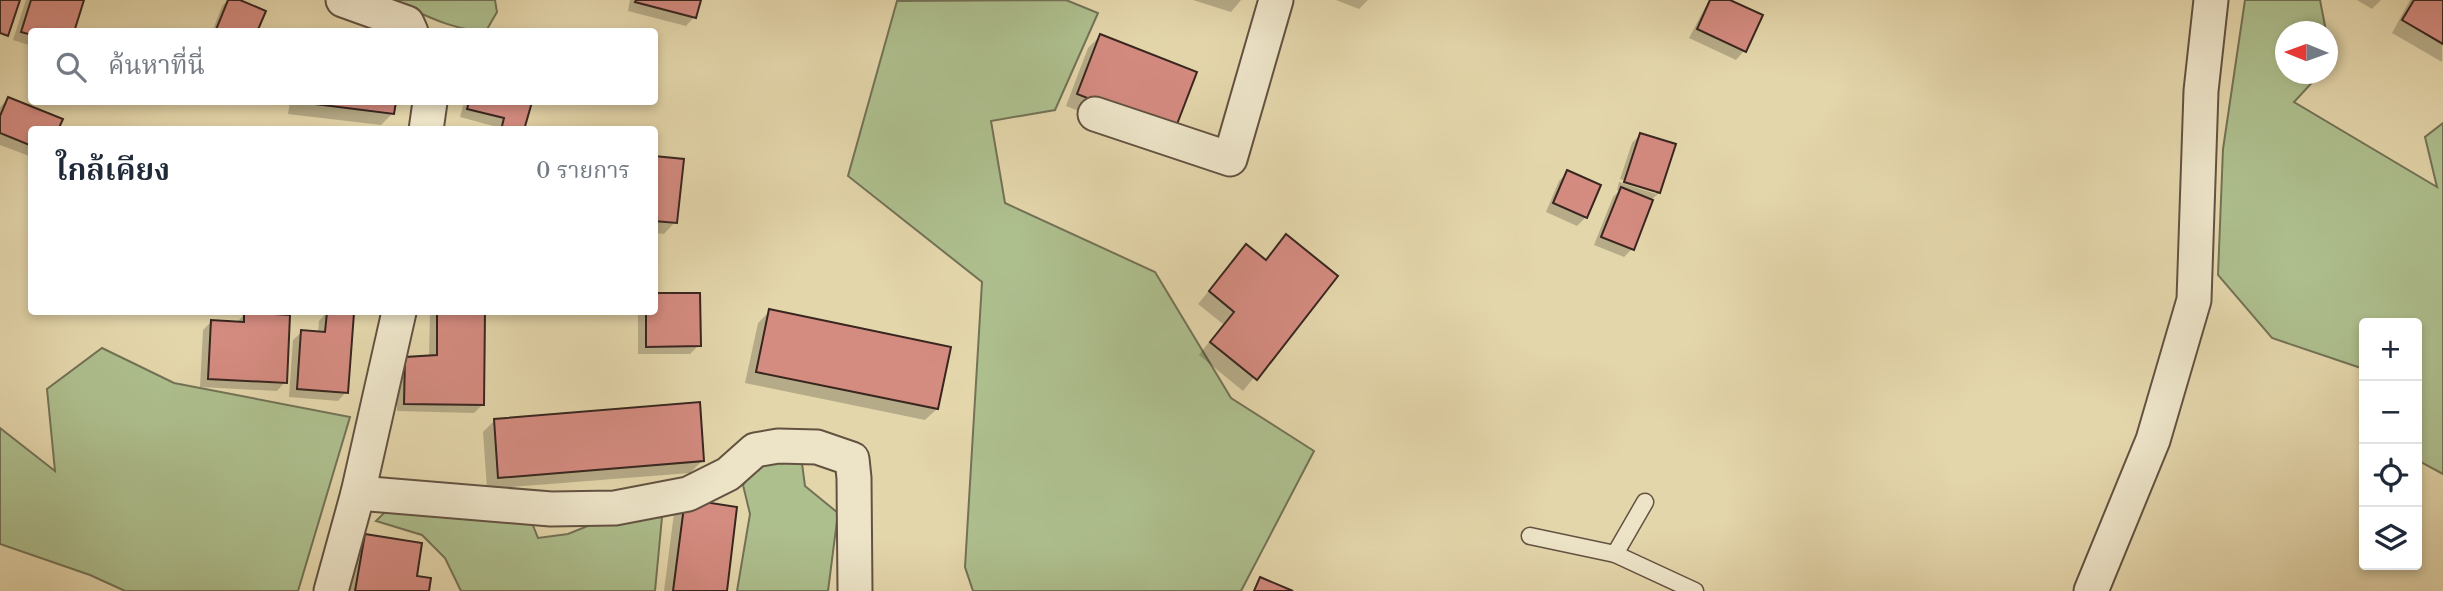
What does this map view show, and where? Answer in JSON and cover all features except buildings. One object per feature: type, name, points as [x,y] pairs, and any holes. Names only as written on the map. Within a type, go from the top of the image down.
[{"type":"street","points":[[342,0],[407,23],[409,28]]},
{"type":"street","points":[[1096,114],[1230,159],[1276,0]]},
{"type":"street","points":[[2091,591],[2152,440],[2194,300],[2201,91],[2211,0]]},
{"type":"street","points":[[427,126],[430,105]]},
{"type":"street","points":[[331,591],[358,493],[398,315]]},
{"type":"street","points":[[358,493],[551,509],[615,508],[688,494],[728,474],[755,450],[778,446],[817,447],[852,459],[855,591]]},
{"type":"lane","points":[[1615,554],[1645,502]]},
{"type":"lane","points":[[1530,536],[1615,554],[1695,591]]},
{"type":"green space","points":[[391,0],[495,0],[497,12],[488,28],[461,28]]},
{"type":"green space","points":[[1066,0],[1098,13],[1055,110],[991,121],[1005,203],[1155,272],[1231,398],[1314,451],[1241,591],[973,591],[965,567],[982,282],[848,176],[897,1]]},
{"type":"green space","points":[[2245,0],[2320,0],[2324,21],[2275,21],[2275,84],[2311,84],[2294,102],[2437,187],[2425,137],[2443,123],[2443,474],[2422,463],[2422,318],[2359,318],[2359,367],[2272,338],[2218,275],[2223,149]]},
{"type":"green space","points":[[102,348],[174,383],[350,417],[298,591],[125,591],[90,575],[0,544],[0,428],[55,471],[47,389]]},
{"type":"green space","points":[[801,456],[805,486],[838,513],[828,591],[737,591],[750,514],[743,485],[759,465]]},
{"type":"green space","points":[[387,510],[530,518],[538,538],[568,534],[600,521],[662,517],[655,591],[461,591],[445,558],[422,535],[376,521]]}]
